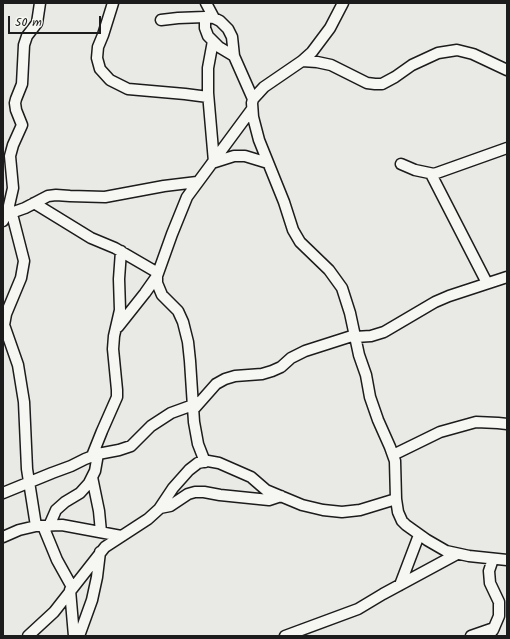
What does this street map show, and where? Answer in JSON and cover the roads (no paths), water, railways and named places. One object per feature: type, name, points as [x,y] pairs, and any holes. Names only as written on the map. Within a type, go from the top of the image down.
[{"type":"street","points":[[40,3],[36,23],[27,36],[24,45],[22,84],[15,103],[22,125],[10,156],[13,188],[10,210],[24,261],[21,278],[6,314],[4,325],[18,365],[24,402],[29,482],[42,526],[71,589],[74,636]]},
{"type":"street","points":[[113,3],[98,47],[97,58],[100,69],[110,80],[128,89],[208,97]]},
{"type":"street","points":[[206,3],[210,18],[205,28],[208,36],[219,47],[234,56]]},
{"type":"street","points":[[205,462],[198,444],[193,408],[188,342],[183,322],[178,311],[162,295],[157,283],[158,275],[187,197],[213,163],[264,86],[302,61],[312,52],[330,28],[344,3]]},
{"type":"street","points":[[161,20],[178,18],[210,18],[220,21],[228,29],[232,37],[234,56],[253,104],[259,140],[284,202],[293,230],[300,242],[329,270],[342,288],[350,313],[370,397],[395,461],[396,499],[398,512],[402,521],[406,526],[419,535],[446,551],[457,554],[507,560]]},
{"type":"street","points":[[213,41],[208,68],[208,97],[213,163]]},
{"type":"street","points":[[302,61],[331,65],[367,82],[375,84],[382,84],[412,65],[438,53],[456,50],[473,54],[507,70]]},
{"type":"street","points":[[401,164],[434,174],[507,148]]},
{"type":"street","points":[[213,163],[234,156],[245,156],[268,163]]},
{"type":"street","points":[[431,174],[487,284]]},
{"type":"street","points":[[3,221],[10,210],[34,203],[42,198],[56,195],[106,197],[164,186],[198,182]]},
{"type":"street","points":[[34,203],[91,238],[121,251],[158,275]]},
{"type":"street","points":[[42,526],[56,510],[65,502],[80,493],[89,483],[95,471],[95,455],[100,436],[117,397],[117,381],[113,349],[115,330],[120,310],[121,251]]},
{"type":"street","points":[[115,330],[158,275]]},
{"type":"street","points":[[3,494],[95,455],[131,446],[151,426],[171,413],[193,408],[216,384],[225,379],[236,376],[262,374],[281,367],[291,358],[305,351],[355,336],[371,336],[384,332],[435,302],[507,277]]},
{"type":"street","points":[[393,455],[440,432],[476,422],[498,422],[507,424]]},
{"type":"street","points":[[28,636],[54,612],[104,547],[148,519],[160,508],[173,488],[189,470],[198,463],[220,463],[251,478],[266,490],[302,505],[323,510],[342,512],[360,510],[396,499]]},
{"type":"street","points":[[92,477],[99,510],[101,532]]},
{"type":"street","points":[[160,508],[170,506],[188,494],[195,492],[269,500],[281,496]]},
{"type":"street","points":[[3,536],[19,530],[42,526],[62,525],[122,536]]},
{"type":"street","points":[[400,585],[419,535]]},
{"type":"street","points":[[79,636],[92,600],[100,552]]},
{"type":"street","points":[[285,636],[358,609],[457,554]]},
{"type":"street","points":[[471,636],[491,632],[503,616],[499,602],[490,583],[489,571],[494,559]]}]
